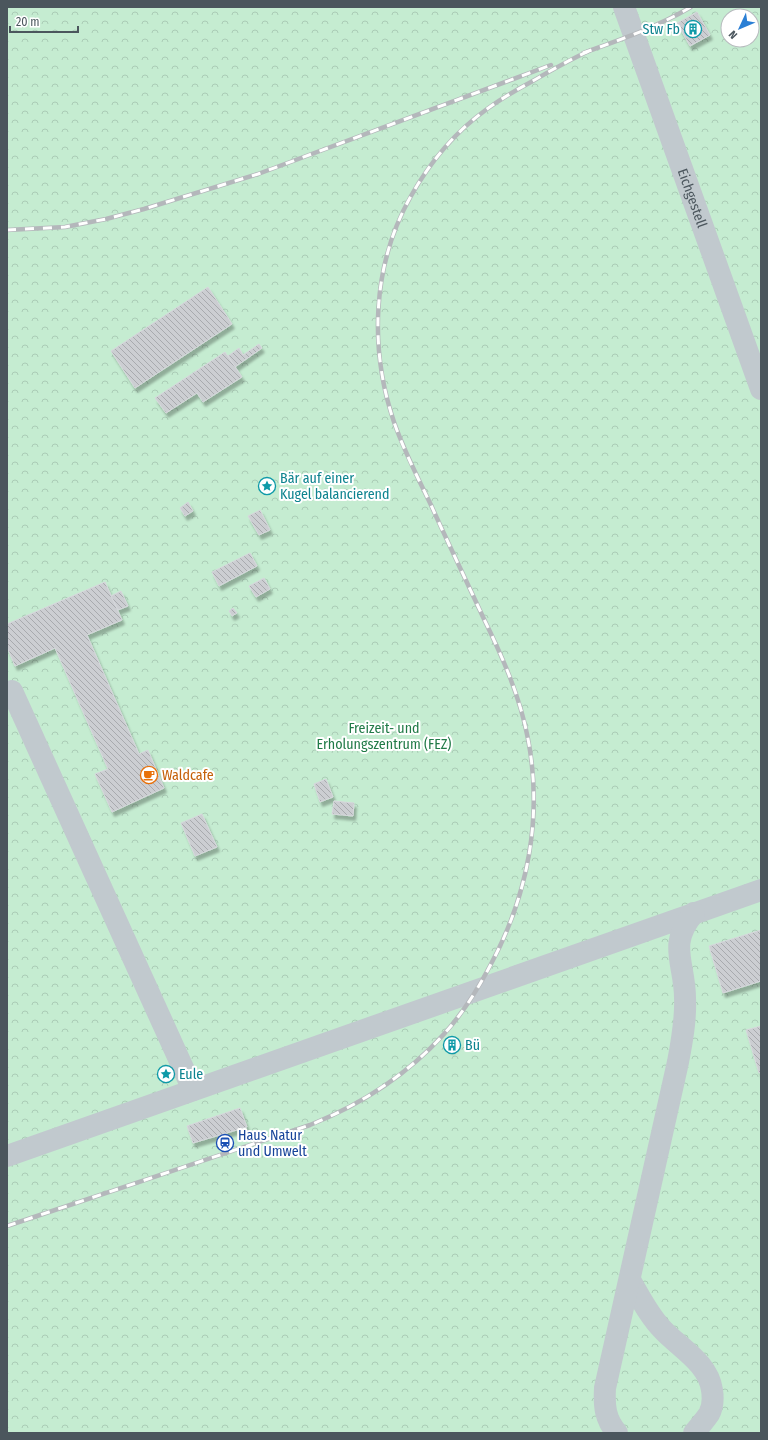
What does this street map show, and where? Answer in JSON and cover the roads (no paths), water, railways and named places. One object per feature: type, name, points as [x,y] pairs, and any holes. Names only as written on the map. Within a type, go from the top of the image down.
[{"type":"lane","name":"Eichgestell","points":[[624,7],[759,377]]},
{"type":"lane","points":[[12,691],[193,1090]]},
{"type":"lane","points":[[7,1156],[761,890]]},
{"type":"lane","points":[[618,1433],[608,1419],[604,1406],[605,1388],[678,1062],[684,1029],[686,997],[679,951],[680,936],[685,924],[694,914]]},
{"type":"lane","points":[[630,1280],[663,1330],[704,1368],[711,1381],[713,1398],[710,1413],[694,1433]]},
{"type":"railway","points":[[583,53],[652,27],[691,7]]},
{"type":"railway","points":[[7,1226],[310,1125],[365,1098],[399,1075],[415,1062],[430,1049],[451,1026],[475,992],[504,938],[523,883],[533,826],[534,797],[532,768],[525,723],[497,646],[411,464],[394,422],[386,394],[381,365],[378,336],[378,307],[388,250],[398,222],[418,183],[444,148],[475,118],[492,105],[514,91],[589,51]]},
{"type":"railway","points":[[7,230],[65,227],[106,219],[144,209],[258,174],[551,65]]},
{"type":"place","name":"Stw Fb","points":[[693,29]]},
{"type":"place","name":"Bär auf einer Kugel balancierend","points":[[267,486]]},
{"type":"place","name":"Waldcafe","points":[[149,775]]},
{"type":"place","name":"Bü","points":[[452,1045]]},
{"type":"place","name":"Eule","points":[[166,1074]]},
{"type":"place","name":"Haus Natur und Umwelt","points":[[225,1143]]},
{"type":"park label","name":"Freizeit- und Erholungszentrum (FEZ)","points":[[384,736]]}]
